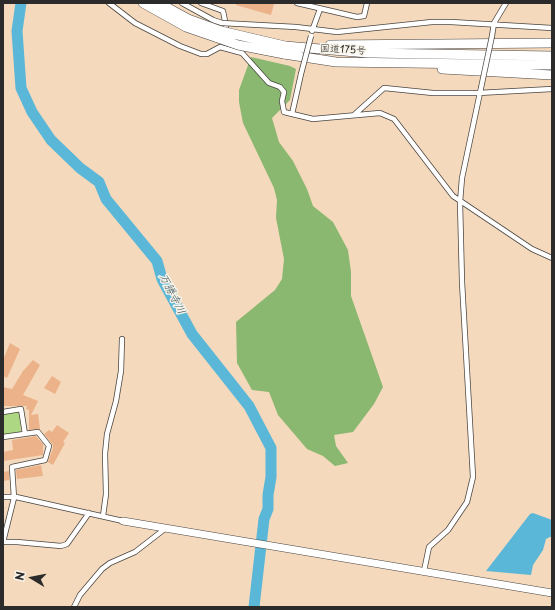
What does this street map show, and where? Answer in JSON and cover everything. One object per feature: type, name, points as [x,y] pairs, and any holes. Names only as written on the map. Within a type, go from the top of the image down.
[{"type":"highway","name":"国道175号","points":[[143,3],[186,27],[220,34]]},
{"type":"highway","name":"国道175号","points":[[159,3],[220,34],[238,45],[284,50],[315,59],[336,62],[552,65]]},
{"type":"highway","points":[[298,48],[400,43],[552,43]]},
{"type":"highway","name":"国道175号","points":[[284,50],[298,48],[368,53],[552,56]]},
{"type":"highway","points":[[315,59],[340,66],[489,71],[552,75]]},
{"type":"street","points":[[109,3],[135,23],[180,46],[201,54],[207,54],[226,26],[223,11],[201,3]]},
{"type":"street","points":[[182,3],[213,20],[220,34],[242,53],[269,83],[280,87],[284,92],[282,101],[284,112],[313,119],[354,114],[380,113],[394,119],[453,196],[532,249],[552,258]]},
{"type":"street","points":[[297,3],[357,17],[364,16],[367,3]]},
{"type":"street","points":[[424,571],[429,547],[448,530],[467,502],[473,478],[462,282],[460,202],[462,178],[478,93],[481,88],[494,24],[506,3]]},
{"type":"street","points":[[292,114],[311,36],[320,9]]},
{"type":"street","points":[[220,34],[296,27],[337,32],[432,22],[552,28]]},
{"type":"street","points":[[354,114],[384,88],[433,93],[478,93],[552,89]]},
{"type":"street","points":[[102,516],[106,494],[105,454],[107,434],[121,371],[122,339]]},
{"type":"street","points":[[3,412],[21,409],[25,434]]},
{"type":"street","points":[[3,438],[38,432],[49,446],[45,460],[12,467],[14,498],[3,542],[61,546],[67,544],[89,513]]},
{"type":"street","points":[[3,497],[123,521],[552,593]]},
{"type":"street","points":[[74,607],[80,595],[102,569],[110,563],[135,552],[166,528]]},
{"type":"path","points":[[219,3],[233,3]]},
{"type":"green space","points":[[251,57],[290,66],[296,69],[290,100],[272,118],[279,142],[293,161],[307,189],[313,206],[333,222],[348,250],[351,272],[351,296],[383,387],[374,404],[353,432],[334,435],[336,446],[348,463],[335,466],[323,456],[307,449],[278,415],[269,392],[252,390],[237,363],[236,322],[275,290],[282,279],[284,259],[276,218],[277,200],[274,188],[243,123],[239,102],[239,90]]},
{"type":"green space","points":[[19,411],[21,432],[3,435],[3,414]]},
{"type":"water","points":[[533,513],[552,520],[552,536],[546,539],[543,550],[533,565],[531,575],[486,571],[530,514]]},
{"type":"building","points":[[236,3],[274,4],[271,15],[236,5]]},
{"type":"building","points":[[10,343],[20,349],[7,378],[3,376],[3,360]]},
{"type":"building","points":[[33,360],[40,365],[23,395],[38,401],[31,415],[38,414],[40,429],[29,430],[29,410],[26,409],[27,406],[3,406],[3,387],[12,389],[23,371]]},
{"type":"building","points":[[52,376],[61,382],[55,394],[44,388]]},
{"type":"building","points":[[57,425],[69,433],[63,442],[65,443],[53,465],[48,462],[53,445],[44,434],[49,430],[52,432]]},
{"type":"building","points":[[36,436],[43,444],[43,455],[3,461],[3,452],[13,450],[12,440]]},
{"type":"building","points":[[41,465],[43,476],[17,479],[16,470]]},
{"type":"building","points":[[9,471],[9,480],[3,481],[3,472]]},
{"type":"waterway","name":"万勝寺川","points":[[21,3],[17,31],[21,88],[32,112],[51,140],[80,168],[99,182],[106,199],[157,261],[162,279],[192,334],[249,406],[271,448],[271,477],[268,495],[268,509],[264,519],[254,607]]}]
